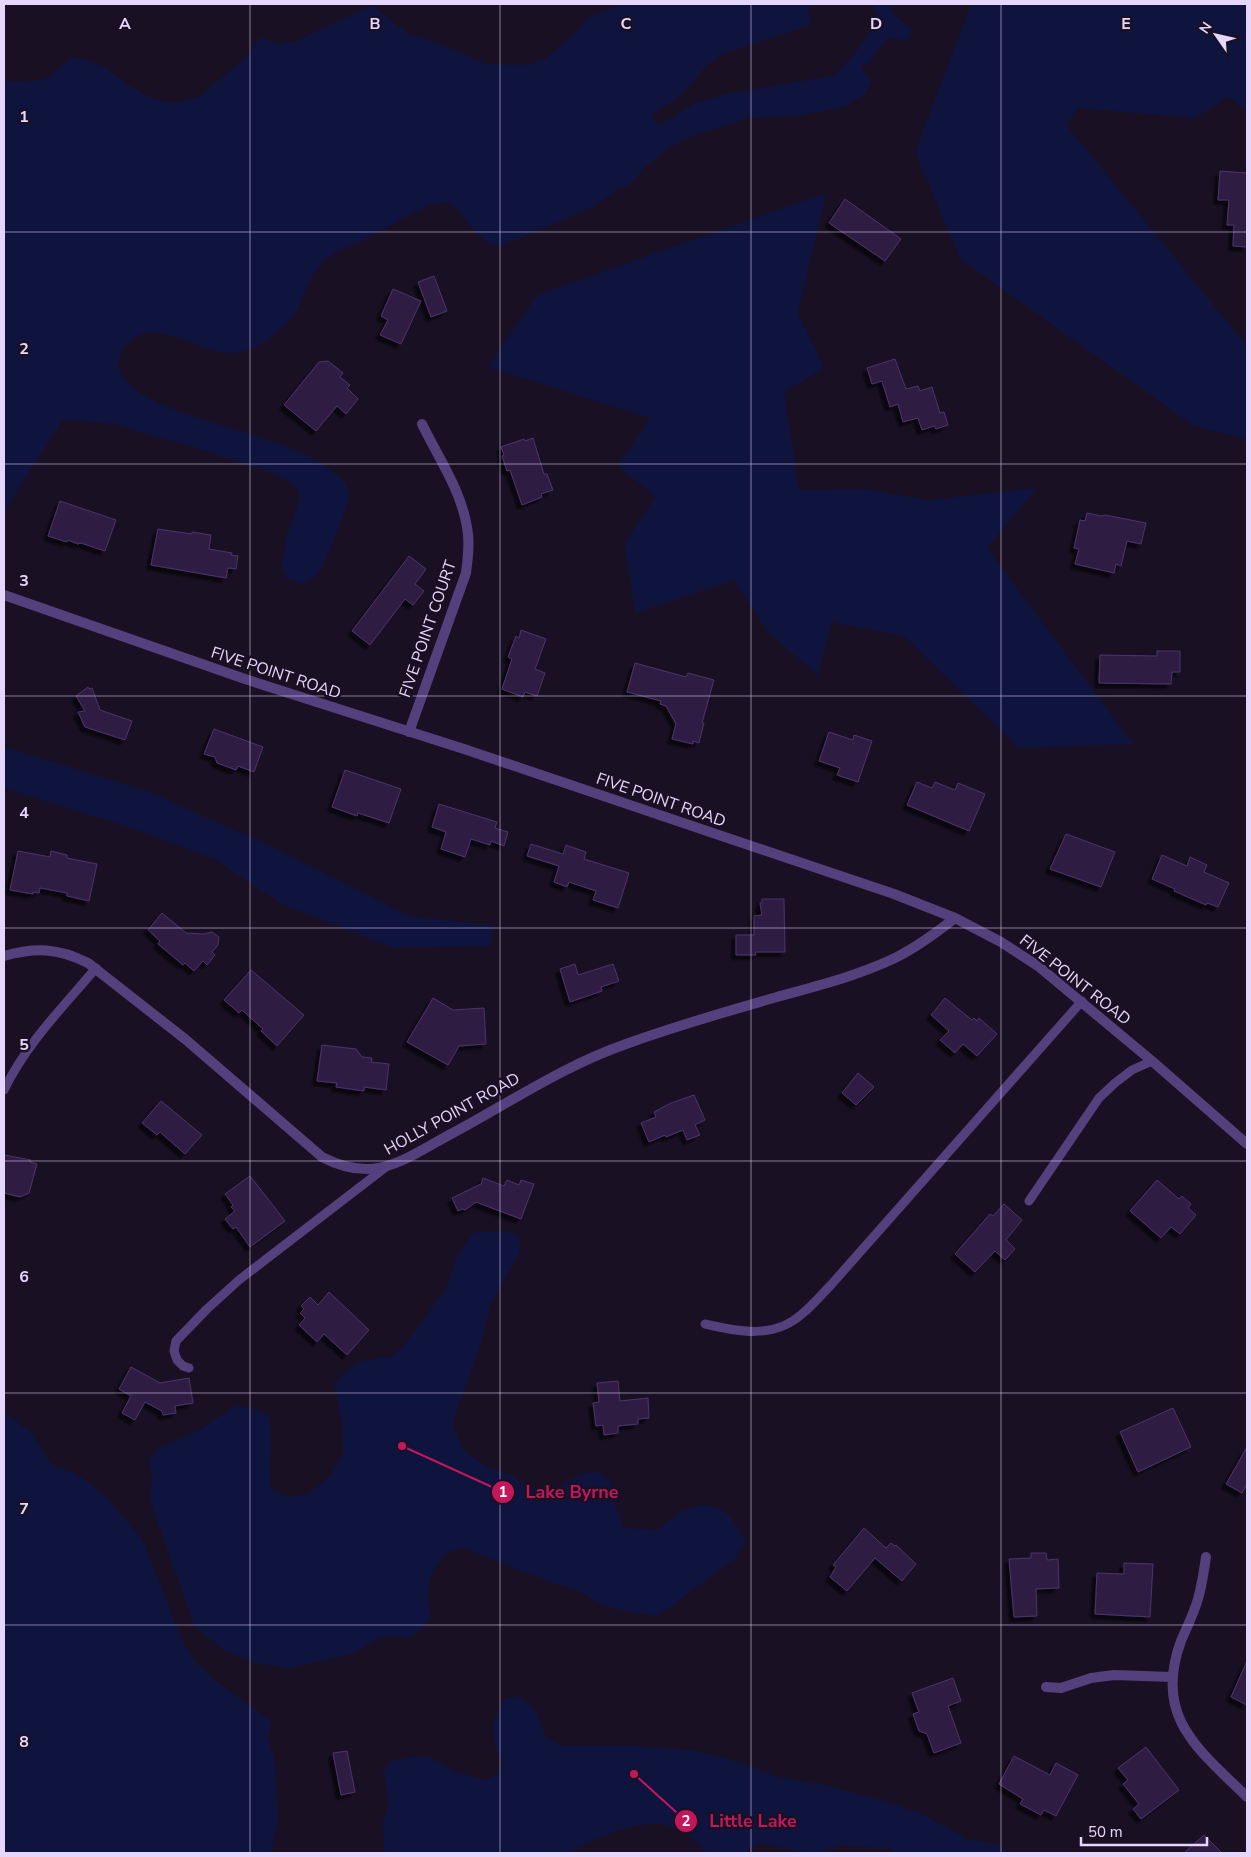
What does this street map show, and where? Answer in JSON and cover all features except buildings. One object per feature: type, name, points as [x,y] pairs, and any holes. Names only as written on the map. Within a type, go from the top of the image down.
[{"type":"street","name":"FIVE POINT COURT","points":[[409,732],[466,573],[469,550],[462,505],[422,424]]},
{"type":"street","name":"FIVE POINT ROAD","points":[[4,595],[245,679],[884,891],[955,918],[1001,942],[1031,961],[1082,1001],[1247,1144]]},
{"type":"street","name":"HOLLY POINT ROAD","points":[[4,956],[35,950],[57,951],[71,955],[96,968],[185,1039],[322,1157],[338,1165],[355,1170],[373,1170],[386,1167],[572,1067],[624,1045],[720,1013],[866,971],[920,944],[955,918]]},
{"type":"street","points":[[1206,1557],[1198,1600],[1181,1642],[1172,1677],[1174,1703],[1186,1733],[1198,1749],[1247,1797]]},
{"type":"street","points":[[1046,1687],[1061,1688],[1091,1678],[1114,1675],[1172,1677]]},
{"type":"lane","points":[[4,1090],[11,1075],[31,1044],[96,968]]},
{"type":"lane","points":[[705,1324],[735,1331],[752,1332],[770,1330],[787,1324],[801,1315],[830,1286],[1082,1001]]},
{"type":"lane","points":[[1029,1201],[1099,1098],[1120,1078],[1152,1061]]},
{"type":"lane","points":[[190,1368],[183,1366],[177,1360],[174,1351],[176,1341],[207,1309],[239,1280],[386,1167]]},
{"type":"shaded area","points":[[622,4],[811,4],[808,11],[812,22],[808,26],[716,58],[684,92],[652,116],[657,124],[661,124],[693,104],[724,94],[833,76],[852,57],[869,33],[877,17],[874,9],[875,4],[889,4],[895,15],[913,30],[907,40],[889,38],[880,46],[869,63],[862,65],[864,73],[872,81],[865,94],[847,106],[799,116],[749,118],[687,138],[671,147],[646,166],[630,185],[618,189],[595,206],[501,246],[492,244],[479,235],[450,203],[426,207],[342,250],[323,262],[315,273],[295,313],[281,329],[253,348],[235,353],[223,352],[166,334],[152,333],[140,335],[129,342],[119,359],[122,374],[134,388],[174,410],[296,450],[324,465],[345,482],[348,496],[343,515],[324,563],[316,576],[310,581],[303,584],[287,578],[281,570],[287,536],[299,501],[299,492],[289,481],[272,473],[185,444],[154,437],[117,424],[72,420],[62,421],[4,511],[4,81],[45,79],[68,60],[76,57],[97,64],[152,98],[167,102],[183,101],[202,95],[247,56],[262,37],[277,44],[294,42],[373,5],[407,33],[453,49],[486,64],[524,65],[545,59],[580,28],[588,17]]},
{"type":"shaded area","points":[[971,4],[1247,4],[1247,110],[1228,97],[1195,118],[1078,108],[1066,125],[1247,346],[1247,439],[1194,426],[960,259],[915,152]]},
{"type":"shaded area","points":[[826,193],[798,313],[824,368],[784,392],[799,490],[865,489],[927,500],[1037,488],[987,548],[1133,744],[1019,748],[904,636],[831,622],[818,675],[768,632],[734,580],[635,613],[624,544],[656,497],[618,466],[650,418],[488,367],[537,295]]},
{"type":"shaded area","points":[[4,747],[147,791],[268,845],[411,917],[493,925],[491,946],[394,948],[282,904],[216,860],[138,830],[4,788]]},
{"type":"shaded area","points":[[503,1231],[519,1235],[520,1252],[490,1305],[481,1344],[452,1424],[464,1451],[485,1466],[512,1476],[541,1491],[560,1485],[581,1474],[597,1472],[611,1482],[611,1493],[624,1528],[658,1530],[679,1513],[691,1508],[711,1506],[720,1509],[734,1522],[745,1543],[735,1559],[658,1616],[602,1605],[579,1591],[544,1580],[462,1547],[445,1554],[430,1576],[428,1592],[430,1619],[413,1637],[382,1637],[351,1654],[290,1668],[256,1663],[225,1651],[194,1626],[150,1500],[152,1475],[148,1462],[156,1450],[201,1429],[235,1406],[255,1409],[269,1415],[271,1433],[270,1488],[288,1497],[306,1495],[328,1478],[343,1456],[342,1423],[334,1383],[353,1366],[365,1360],[390,1358],[404,1346],[448,1285],[456,1257],[473,1233]]},
{"type":"shaded area","points":[[4,1411],[32,1434],[49,1461],[58,1468],[76,1473],[106,1497],[142,1539],[182,1640],[195,1662],[220,1684],[272,1722],[268,1737],[275,1762],[278,1820],[271,1853],[4,1853]]},
{"type":"shaded area","points":[[516,1696],[527,1702],[536,1712],[545,1735],[560,1746],[635,1746],[695,1750],[749,1765],[774,1776],[825,1785],[879,1799],[920,1813],[969,1840],[992,1843],[1012,1853],[894,1853],[890,1848],[839,1846],[818,1853],[807,1853],[761,1843],[744,1853],[707,1853],[681,1830],[658,1824],[645,1824],[604,1836],[568,1853],[386,1853],[384,1849],[383,1822],[389,1802],[383,1771],[391,1761],[414,1757],[430,1757],[455,1772],[486,1780],[500,1773],[500,1759],[493,1737],[494,1726],[504,1699]]},
{"type":"place","name":"Lake Byrne","points":[[402,1446]]},
{"type":"place","name":"Little Lake","points":[[634,1774]]}]
